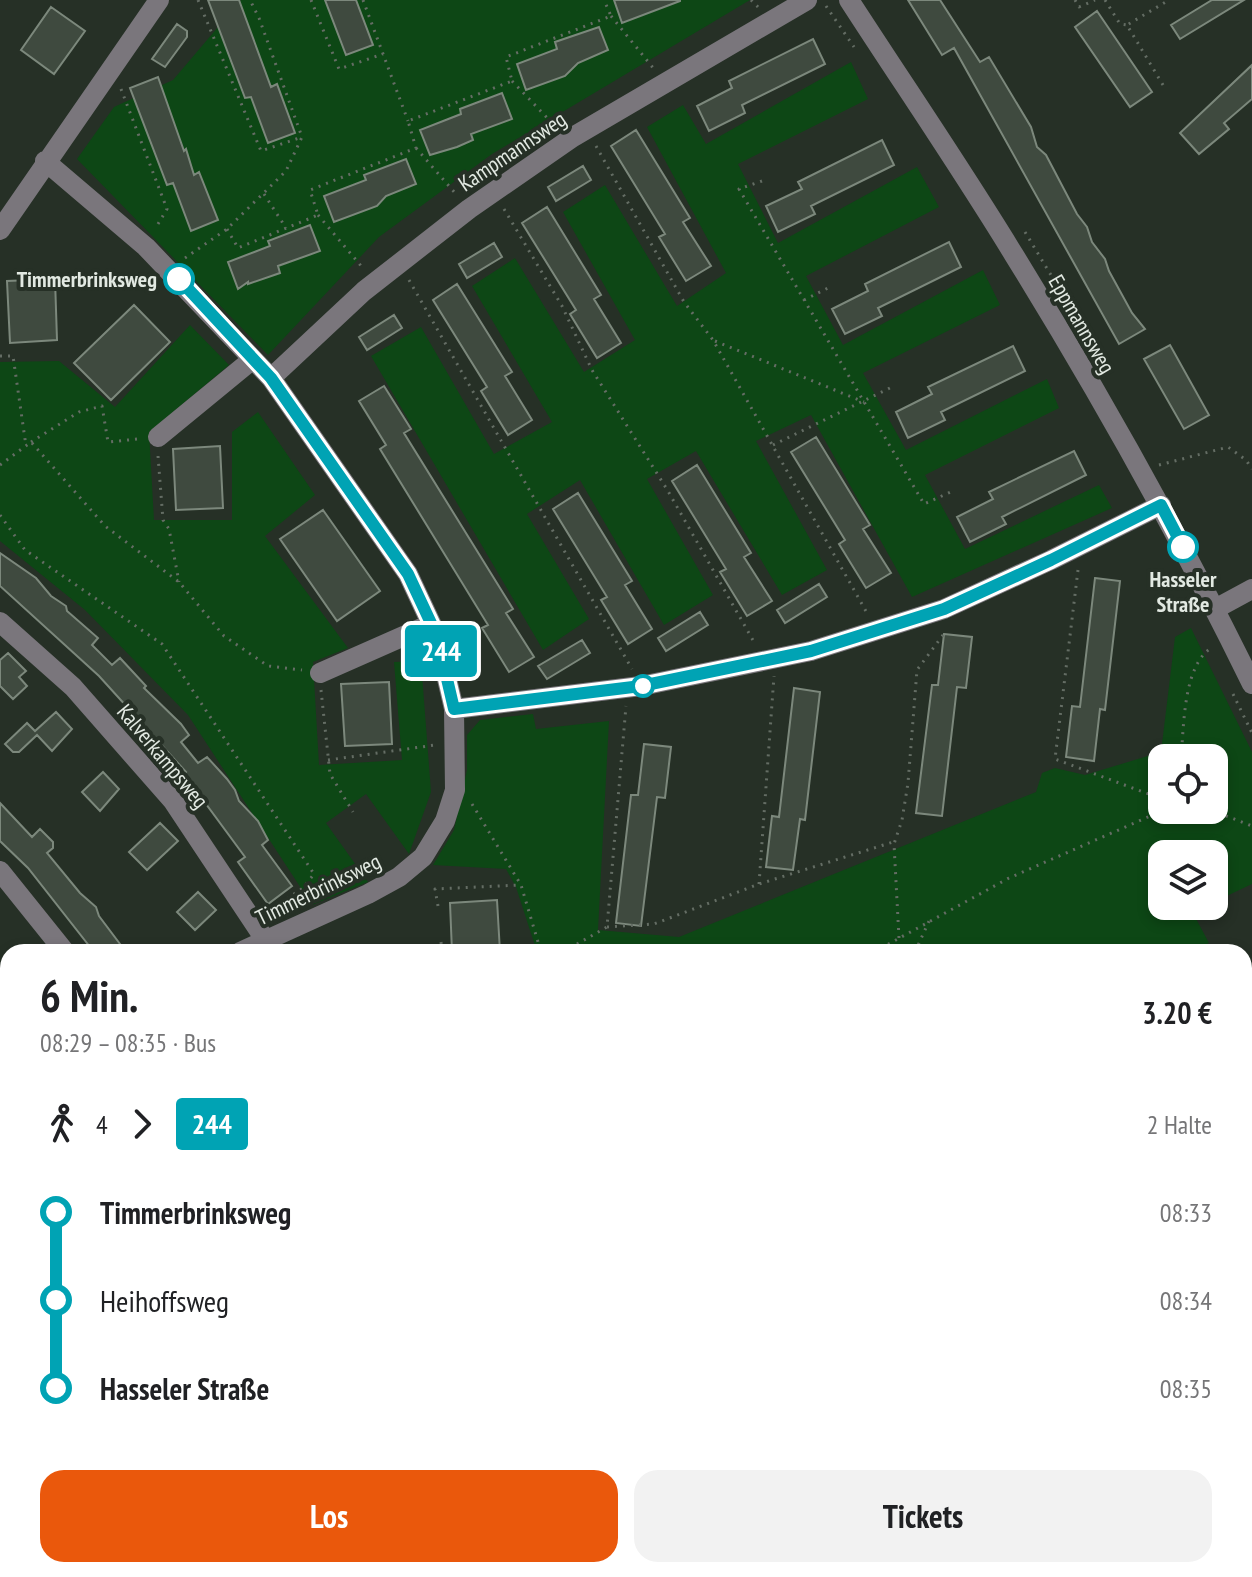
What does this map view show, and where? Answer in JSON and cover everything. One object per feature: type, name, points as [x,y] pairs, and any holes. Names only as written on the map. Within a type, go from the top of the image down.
[{"type":"street","points":[[0,230],[159,0]]},
{"type":"street","name":"Kampmannsweg","points":[[271,378],[374,283],[469,209],[577,134],[807,0]]},
{"type":"street","name":"Eppmannsweg","points":[[849,0],[1014,254],[1161,505],[1252,684]]},
{"type":"street","name":"Timmerbrinksweg","points":[[45,161],[146,247],[271,378],[408,574],[437,636],[454,709],[455,790],[445,821],[423,857],[399,877],[259,944]]},
{"type":"street","points":[[158,437],[253,359]]},
{"type":"street","points":[[454,709],[634,687],[811,651],[944,609],[1161,505]]},
{"type":"street","points":[[1215,609],[1252,589]]},
{"type":"street","name":"Kalverkampsweg","points":[[0,622],[73,687],[173,801],[266,941]]},
{"type":"street","points":[[320,673],[431,624]]},
{"type":"street","points":[[0,871],[59,944]]},
{"type":"path","points":[[198,0],[261,151],[302,137]]},
{"type":"path","points":[[168,269],[227,229],[264,193],[286,171],[302,137],[250,0]]},
{"type":"path","points":[[311,0],[339,69],[383,54]]},
{"type":"path","points":[[363,0],[416,148],[469,209]]},
{"type":"path","points":[[604,0],[611,16],[665,83]]},
{"type":"path","points":[[822,0],[856,49]]},
{"type":"path","points":[[1075,0],[1079,7],[1095,0]]},
{"type":"path","points":[[1105,0],[1120,24],[1127,25],[1169,0]]},
{"type":"path","points":[[611,16],[506,57],[512,81],[577,134],[684,302],[713,340],[877,630]]},
{"type":"path","points":[[1127,25],[1163,85]]},
{"type":"path","points":[[112,66],[167,209],[146,247]]},
{"type":"path","points":[[408,121],[512,81]]},
{"type":"path","points":[[374,283],[318,215],[310,190],[416,148]]},
{"type":"path","points":[[762,181],[739,189],[924,504],[953,491]]},
{"type":"path","points":[[494,192],[562,306],[592,370],[770,660],[759,884]]},
{"type":"path","points":[[264,193],[286,228]]},
{"type":"path","points":[[227,229],[238,248],[318,215]]},
{"type":"path","points":[[399,263],[634,687],[607,927]]},
{"type":"path","points":[[804,300],[828,288]]},
{"type":"path","points":[[713,340],[864,402]]},
{"type":"path","points":[[0,356],[13,356],[26,446]]},
{"type":"path","points":[[773,445],[894,386]]},
{"type":"path","points":[[0,465],[79,412],[102,406],[108,442],[158,437],[163,520],[169,529],[179,582]]},
{"type":"path","points":[[31,442],[105,526],[179,582],[224,636],[268,666],[320,673],[330,774],[353,812]]},
{"type":"path","points":[[1138,466],[1162,465],[1228,447],[1246,460],[1252,469]]},
{"type":"path","points":[[0,515],[25,550],[162,644],[314,874],[303,888],[253,922]]},
{"type":"path","points":[[1081,545],[1055,759],[1148,794]]},
{"type":"path","points":[[899,938],[895,841],[908,783],[917,670],[943,632],[948,630],[944,609]]},
{"type":"path","points":[[1183,744],[1191,675],[1204,652],[1230,638]]},
{"type":"path","points":[[1232,691],[1252,733]]},
{"type":"path","points":[[328,760],[454,743]]},
{"type":"path","points":[[455,790],[465,792],[521,885],[539,944]]},
{"type":"path","points":[[888,944],[1009,878],[1148,817]]},
{"type":"path","points":[[1228,817],[1252,826]]},
{"type":"path","points":[[577,944],[607,927],[654,924],[759,884],[895,841]]},
{"type":"path","points":[[438,906],[435,889],[521,885]]},
{"type":"path","points":[[919,944],[929,921]]},
{"type":"green space","points":[[241,0],[750,0],[492,154],[379,237],[268,355],[77,159],[114,107],[173,80]]},
{"type":"green space","points":[[851,62],[868,99],[738,164],[778,243],[917,167],[939,207],[806,276],[843,345],[983,270],[1000,305],[863,373],[906,450],[1047,379],[1059,408],[925,475],[965,549],[1099,485],[1112,508],[912,597],[811,415],[756,441],[827,570],[782,595],[696,451],[647,479],[713,595],[664,625],[580,480],[527,514],[589,619],[543,650],[371,356],[421,327],[494,454],[552,422],[472,286],[515,258],[584,372],[635,340],[563,212],[605,185],[677,306],[726,273],[647,127],[683,105],[706,144]]},
{"type":"green space","points":[[190,325],[229,365],[149,432],[154,520],[232,520],[232,432],[258,412],[315,495],[265,536],[348,648],[313,662],[319,765],[402,760],[394,662],[421,661],[431,792],[409,854],[366,794],[326,823],[368,882],[312,905],[188,715],[85,610],[0,541],[0,362],[59,361],[115,407]]},
{"type":"green space","points":[[1191,628],[1252,752],[1252,884],[1228,895],[1228,840],[1148,840],[1148,920],[1197,920],[1209,943],[534,944],[516,887],[506,869],[433,865],[454,830],[467,770],[467,735],[480,720],[533,714],[536,729],[609,721],[598,930],[679,937],[1036,792],[1042,773],[1055,768],[1085,775],[1148,756],[1148,824],[1228,824],[1228,744],[1162,744],[1175,637]]},
{"type":"building","points":[[208,0],[239,0],[271,87],[277,84],[295,133],[268,143],[251,97],[245,98]]},
{"type":"building","points":[[325,0],[356,0],[373,45],[346,55]]},
{"type":"building","points":[[614,0],[680,0],[680,1],[622,23]]},
{"type":"building","points":[[908,0],[940,0],[980,62],[989,57],[1031,127],[1037,147],[1046,155],[1087,227],[1092,242],[1105,259],[1132,313],[1145,329],[1119,344],[954,48],[942,55]]},
{"type":"building","points":[[1212,0],[1244,0],[1180,39],[1171,25]]},
{"type":"building","points":[[51,7],[85,31],[54,74],[21,50]]},
{"type":"building","points":[[1097,11],[1152,92],[1130,107],[1075,27]]},
{"type":"building","points":[[177,24],[187,31],[187,37],[165,67],[152,59]]},
{"type":"building","points":[[599,27],[608,50],[578,63],[565,76],[526,90],[517,64],[557,49],[555,42]]},
{"type":"building","points":[[813,39],[825,64],[742,105],[745,113],[709,131],[697,106],[732,88],[729,81]]},
{"type":"building","points":[[1252,65],[1252,99],[1224,123],[1229,129],[1199,154],[1180,133]]},
{"type":"building","points":[[158,77],[194,175],[199,172],[218,220],[191,231],[173,183],[167,185],[130,88]]},
{"type":"building","points":[[502,93],[512,119],[471,134],[473,140],[430,155],[420,130],[461,114],[460,109]]},
{"type":"building","points":[[636,130],[690,218],[683,222],[711,266],[686,281],[659,237],[665,234],[611,146]]},
{"type":"building","points":[[882,140],[894,165],[811,206],[815,214],[778,232],[766,206],[802,189],[798,182]]},
{"type":"building","points":[[406,159],[416,184],[386,196],[377,206],[334,222],[324,196],[366,180],[364,175]]},
{"type":"building","points":[[583,166],[591,180],[556,201],[548,187]]},
{"type":"building","points":[[547,207],[601,295],[594,299],[621,343],[597,358],[570,314],[576,310],[522,223]]},
{"type":"building","points":[[310,225],[320,251],[278,266],[280,273],[248,282],[238,289],[228,262],[270,246],[268,241]]},
{"type":"building","points":[[949,242],[961,267],[878,308],[882,316],[845,334],[832,309],[868,291],[865,284]]},
{"type":"building","points":[[494,243],[502,257],[467,278],[459,264]]},
{"type":"building","points":[[55,279],[57,340],[10,343],[7,281]]},
{"type":"building","points":[[457,284],[512,372],[505,376],[532,420],[508,435],[481,391],[487,387],[433,300]]},
{"type":"building","points":[[134,305],[170,342],[111,400],[74,363]]},
{"type":"building","points":[[394,315],[402,328],[367,350],[359,337]]},
{"type":"building","points":[[1170,345],[1209,415],[1184,429],[1144,359]]},
{"type":"building","points":[[1013,346],[1025,371],[941,412],[945,420],[908,438],[896,412],[932,394],[928,387]]},
{"type":"building","points":[[384,386],[411,429],[404,433],[513,609],[506,613],[534,657],[509,672],[482,628],[488,625],[380,449],[386,445],[359,401]]},
{"type":"building","points":[[816,437],[870,525],[863,529],[891,573],[866,588],[839,544],[845,540],[791,452]]},
{"type":"building","points":[[220,446],[223,508],[176,510],[173,449]]},
{"type":"building","points":[[1074,451],[1086,475],[1002,517],[1006,524],[970,542],[957,517],[993,499],[989,492]]},
{"type":"building","points":[[697,465],[751,553],[744,557],[772,601],[747,616],[720,572],[726,569],[672,481]]},
{"type":"building","points":[[578,493],[632,581],[625,585],[652,629],[628,644],[601,600],[607,597],[553,509]]},
{"type":"building","points":[[323,510],[380,591],[337,621],[280,539]]},
{"type":"building","points":[[0,553],[36,578],[51,596],[66,606],[67,611],[98,638],[92,645],[112,665],[120,658],[146,686],[144,688],[181,724],[189,735],[181,742],[198,763],[207,757],[227,779],[239,801],[258,821],[268,840],[262,845],[292,886],[268,904],[238,862],[245,857],[184,774],[186,772],[99,676],[0,586]]},
{"type":"building","points":[[1095,578],[1120,581],[1105,710],[1100,709],[1094,761],[1066,757],[1072,706],[1080,707]]},
{"type":"building","points":[[819,584],[827,597],[785,623],[777,610]]},
{"type":"building","points":[[700,612],[708,625],[666,651],[658,638]]},
{"type":"building","points":[[944,634],[972,637],[966,688],[957,687],[942,816],[916,813],[932,685],[938,685]]},
{"type":"building","points":[[582,640],[590,653],[547,679],[538,666]]},
{"type":"building","points":[[8,653],[26,671],[19,677],[27,686],[13,699],[0,686],[0,660]]},
{"type":"building","points":[[389,682],[392,744],[345,746],[341,684]]},
{"type":"building","points":[[794,688],[820,692],[805,820],[800,819],[793,870],[766,867],[772,816],[779,817]]},
{"type":"building","points":[[56,712],[72,729],[52,751],[37,735],[19,752],[13,752],[5,744],[27,723],[35,731]]},
{"type":"building","points":[[644,744],[671,747],[665,798],[657,797],[641,926],[616,923],[631,795],[638,795]]},
{"type":"building","points":[[103,772],[119,789],[100,811],[82,792]]},
{"type":"building","points":[[0,803],[32,837],[40,829],[53,842],[53,848],[47,853],[80,893],[96,907],[120,944],[88,944],[28,868],[0,841]]},
{"type":"building","points":[[160,823],[178,841],[147,870],[129,852]]},
{"type":"building","points":[[198,892],[216,910],[195,930],[177,912]]},
{"type":"building","points":[[497,900],[500,944],[452,944],[450,903]]},
{"type":"bus line","name":"244","points":[[179,279],[271,378],[408,574],[437,636],[454,709],[641,686],[811,651],[944,609],[1161,505],[1183,547]]},
{"type":"place","name":"Timmerbrinksweg","points":[[179,279]]},
{"type":"place","name":"Hasseler Straße","points":[[1183,547]]}]
